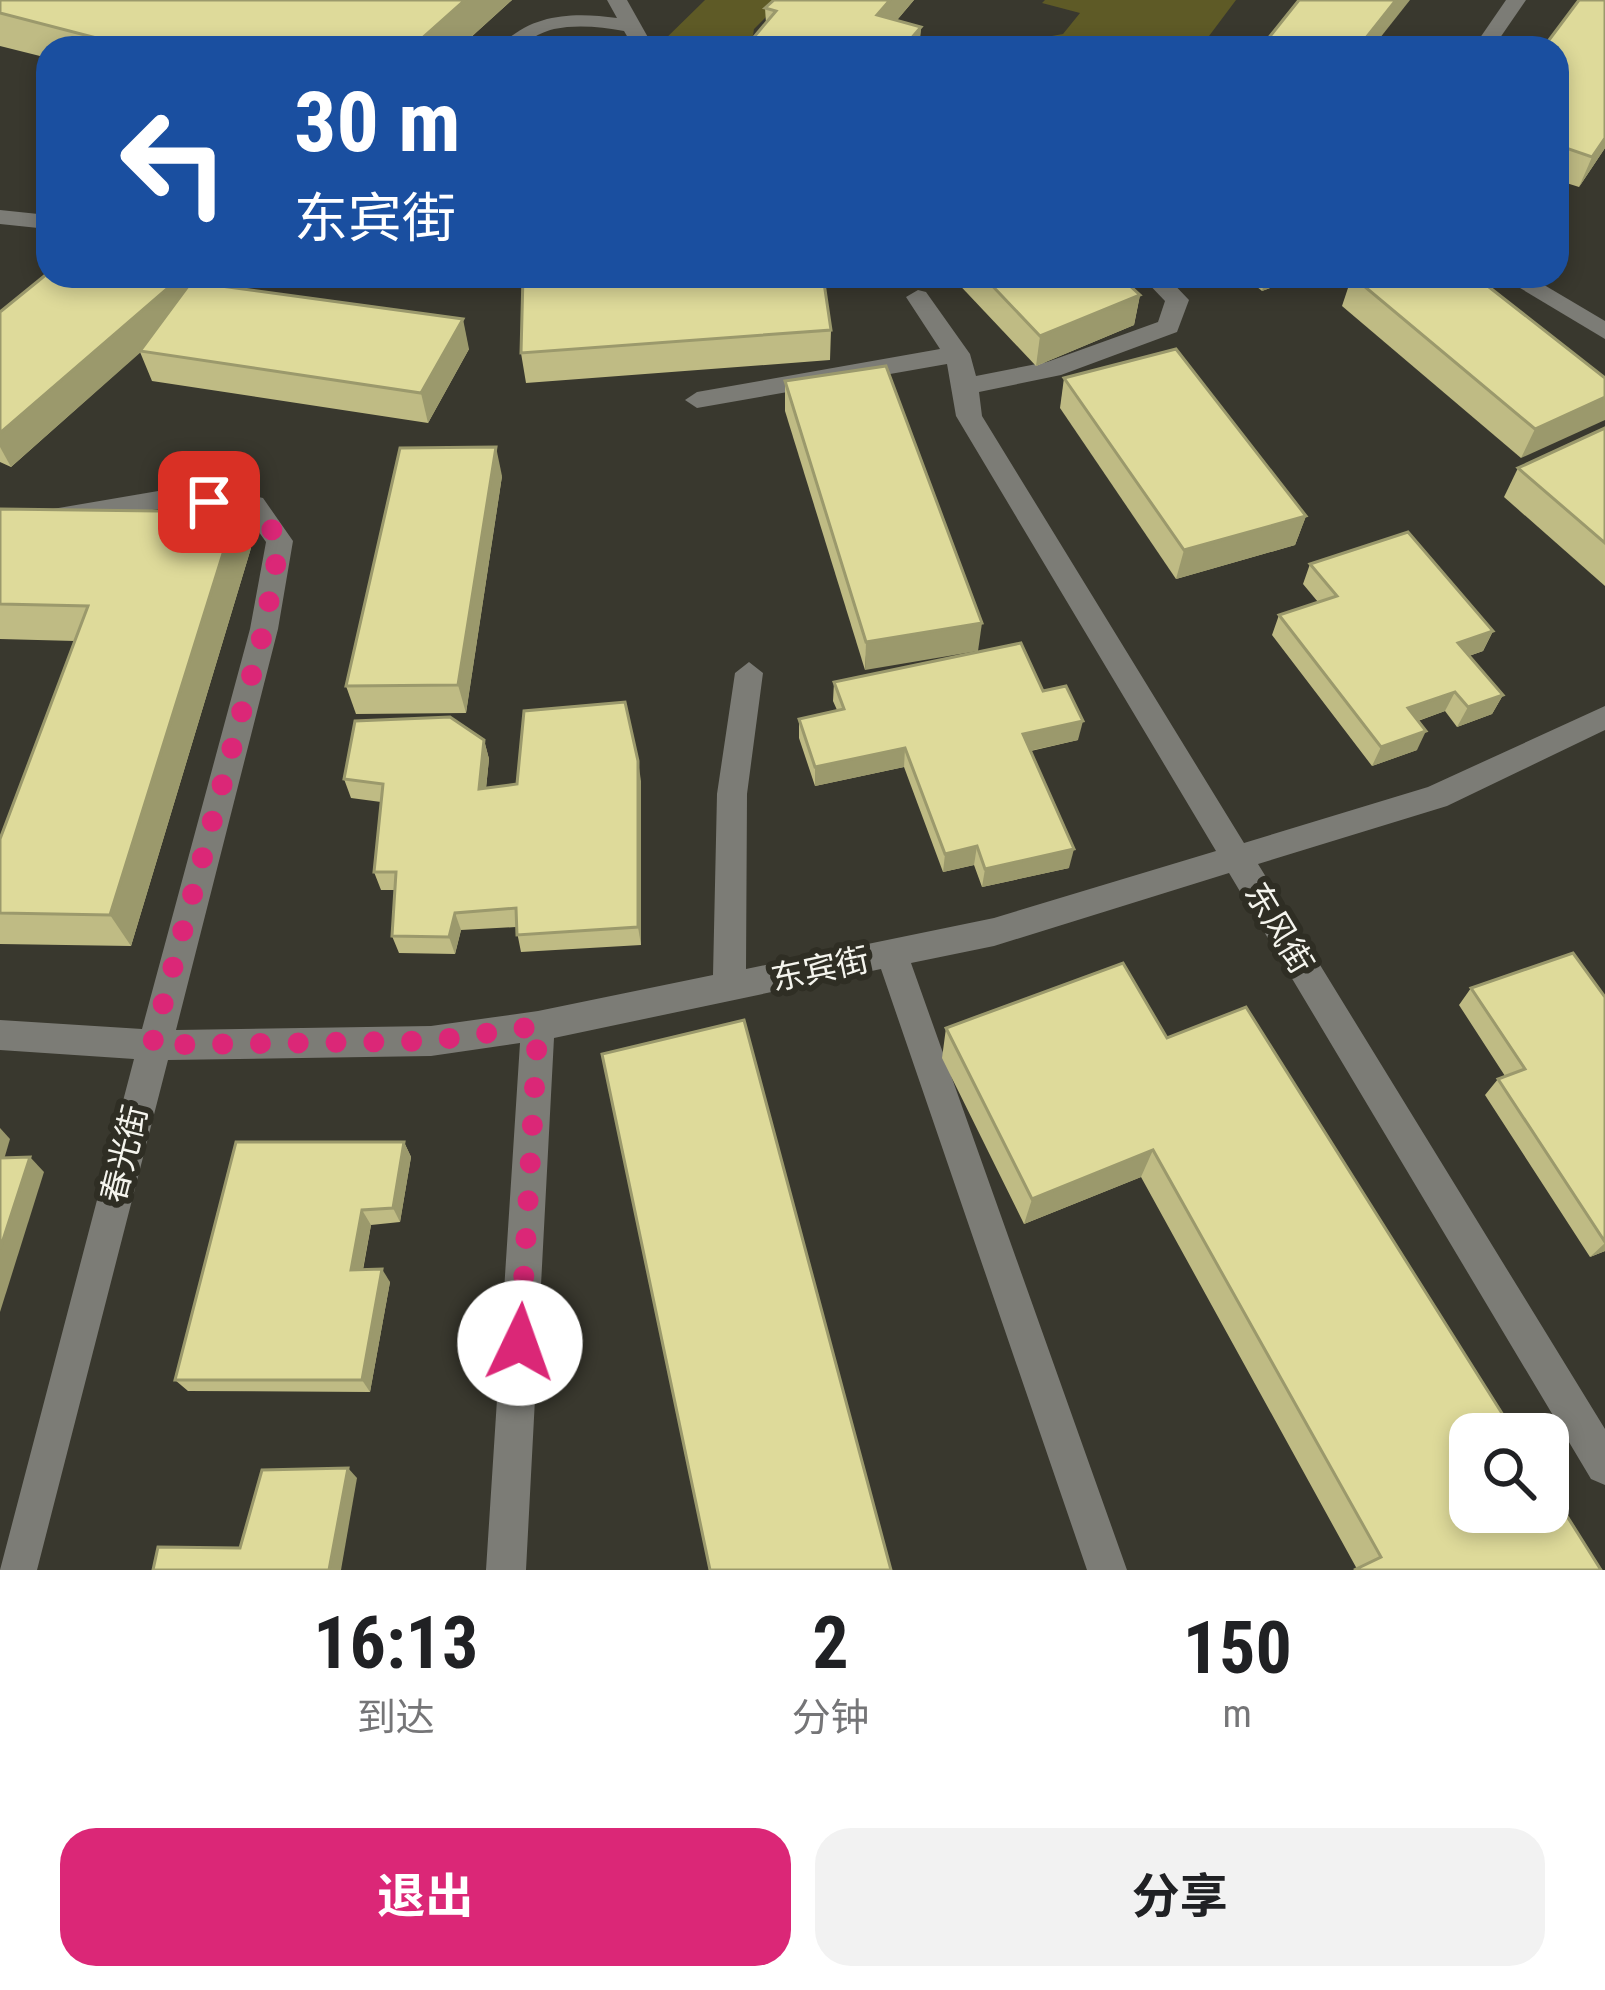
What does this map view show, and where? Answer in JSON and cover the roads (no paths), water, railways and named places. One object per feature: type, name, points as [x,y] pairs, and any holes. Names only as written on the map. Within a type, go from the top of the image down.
[{"type":"street","points":[[617,0],[637,36]]},
{"type":"street","points":[[1491,36],[1516,0]]},
{"type":"street","points":[[525,36],[540,26],[568,20],[631,26]]},
{"type":"street","points":[[4,216],[36,220]]},
{"type":"street","points":[[969,386],[1052,369],[1169,327],[1177,300],[1165,288]]},
{"type":"street","points":[[1532,288],[1605,331]]},
{"type":"street","name":"东风街","points":[[918,297],[958,354],[969,386],[969,416],[1605,1465]]},
{"type":"street","points":[[697,400],[958,354]]},
{"type":"street","name":"春光街","points":[[0,527],[164,499],[254,505],[280,541],[264,629],[17,1570]]},
{"type":"street","points":[[729,988],[732,794],[749,673]]},
{"type":"street","name":"东宾街","points":[[0,1035],[152,1045],[431,1041],[538,1026],[994,932],[1436,797],[1605,717]]},
{"type":"street","points":[[891,953],[1107,1570]]},
{"type":"street","points":[[506,1570],[538,1026]]}]
